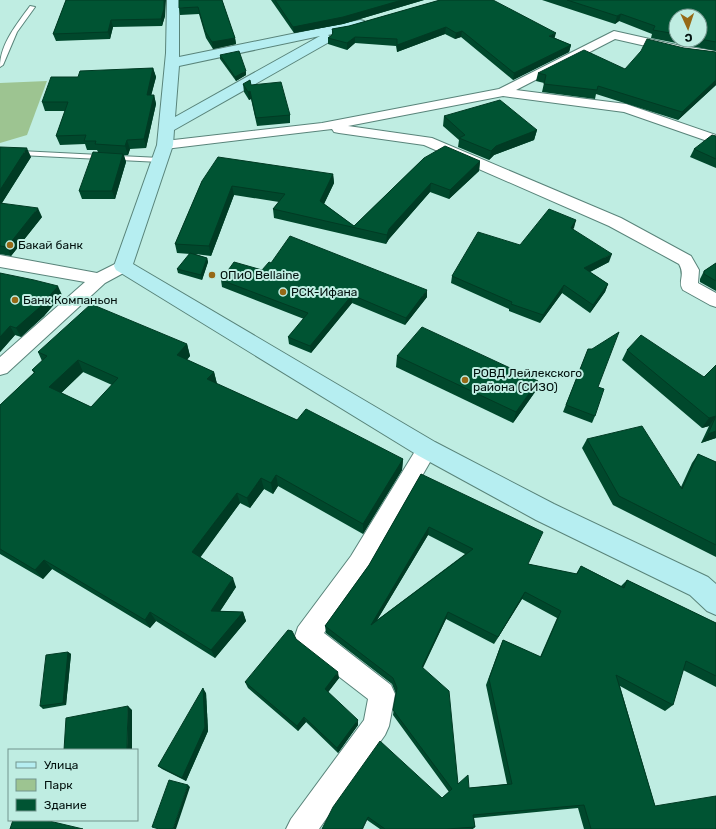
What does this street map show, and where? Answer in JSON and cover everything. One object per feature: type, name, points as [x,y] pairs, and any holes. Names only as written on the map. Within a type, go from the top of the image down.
[{"type":"street","points":[[0,368],[99,279],[123,266],[164,144],[172,63],[173,0]]},
{"type":"street","points":[[172,63],[345,28],[374,20]]},
{"type":"street","points":[[164,144],[345,28]]},
{"type":"street","points":[[164,144],[322,127],[504,92],[538,73],[614,35],[680,50],[716,55]]},
{"type":"street","points":[[504,92],[626,108],[716,140]]},
{"type":"street","points":[[322,127],[427,141],[615,222],[685,260],[690,270],[689,286],[716,301]]},
{"type":"street","points":[[0,262],[99,279]]},
{"type":"street","points":[[123,266],[427,449],[544,512],[699,586],[716,602]]},
{"type":"street","points":[[301,829],[376,726],[382,694],[308,636],[359,564],[427,449]]},
{"type":"lane","points":[[0,66],[14,32],[32,7]]},
{"type":"lane","points":[[0,152],[164,144]]},
{"type":"green space","points":[[47,81],[27,135],[0,143],[0,83]]},
{"type":"building","points":[[66,0],[164,0],[164,9],[161,19],[111,20],[108,32],[53,34]]},
{"type":"building","points":[[179,0],[222,0],[235,38],[212,42],[205,31],[198,7],[179,8]]},
{"type":"building","points":[[275,0],[402,0],[343,17],[293,27]]},
{"type":"building","points":[[440,0],[493,0],[556,33],[549,36],[571,45],[514,73],[462,31],[456,33],[446,27],[397,45],[397,39],[355,37],[347,43],[328,38],[332,35],[332,29],[349,26]]},
{"type":"building","points":[[567,0],[716,0],[716,42],[708,40],[708,8],[668,8],[668,33],[653,30],[655,26],[621,14],[617,16]]},
{"type":"building","points":[[647,39],[668,44],[668,48],[684,48],[716,52],[716,80],[682,112],[598,86],[597,90],[544,84],[546,75],[538,73],[584,50],[625,69],[641,51]]},
{"type":"building","points":[[239,51],[246,71],[235,77],[220,55]]},
{"type":"building","points":[[153,68],[147,95],[154,95],[144,139],[127,140],[125,146],[95,144],[96,141],[84,141],[86,135],[56,136],[68,102],[42,102],[51,77],[78,77],[80,71]]},
{"type":"building","points":[[250,80],[251,85],[281,82],[290,115],[256,118],[250,91],[248,92],[243,84]]},
{"type":"building","points":[[500,100],[537,130],[496,146],[491,151],[459,138],[465,135],[444,116]]},
{"type":"building","points":[[712,135],[716,136],[716,159],[694,149]]},
{"type":"building","points":[[445,146],[480,161],[450,190],[431,183],[389,229],[387,235],[273,209],[285,194],[232,186],[209,246],[175,244],[202,181],[218,157],[333,174],[320,201],[354,226],[424,158]]},
{"type":"building","points":[[0,147],[27,148],[0,190]]},
{"type":"building","points":[[93,152],[123,154],[112,191],[79,191]]},
{"type":"building","points":[[0,203],[38,208],[7,247],[0,246]]},
{"type":"building","points":[[549,209],[576,220],[571,228],[612,254],[584,268],[608,284],[593,305],[564,285],[543,315],[511,304],[512,302],[452,276],[478,232],[520,245]]},
{"type":"building","points":[[290,236],[427,290],[406,318],[352,295],[310,346],[288,337],[308,313],[221,280],[234,262],[262,270],[269,262],[271,263]]},
{"type":"building","points":[[190,253],[207,258],[201,275],[177,269]]},
{"type":"building","points":[[716,263],[716,281],[704,274],[704,271]]},
{"type":"building","points":[[0,273],[58,286],[40,307],[16,328],[10,326],[0,337]]},
{"type":"building","points":[[91,304],[187,344],[177,355],[214,372],[207,379],[297,420],[306,409],[403,459],[363,524],[276,475],[271,483],[261,478],[247,498],[237,493],[192,552],[233,578],[211,611],[243,612],[211,650],[150,612],[145,620],[44,560],[35,570],[0,549],[0,405],[35,372],[32,370],[47,356],[38,352]],"holes":[[[78,360],[118,378],[91,407],[49,387]]]},
{"type":"building","name":"РОВД Лейлекского района (СИЗО)","points":[[422,327],[538,381],[516,412],[397,356]]},
{"type":"building","points":[[619,332],[598,387],[604,389],[595,416],[566,405],[588,349],[592,349]]},
{"type":"building","points":[[641,335],[704,377],[716,365],[716,416],[709,418],[627,350]]},
{"type":"building","points":[[716,416],[716,431],[708,434]]},
{"type":"building","points":[[642,426],[682,489],[698,454],[716,462],[716,545],[619,496],[587,439]]},
{"type":"building","points":[[421,474],[543,532],[528,564],[577,574],[581,566],[624,588],[627,580],[716,623],[716,676],[686,661],[673,705],[616,675],[655,806],[716,796],[716,829],[591,829],[584,805],[473,815],[475,827],[447,829],[385,829],[368,817],[362,829],[322,829],[333,807],[380,741],[442,798],[452,789],[393,710],[397,688],[393,678],[325,626],[369,565]],"holes":[[[429,527],[473,549],[371,625]],[[525,592],[561,611],[541,657],[503,640],[489,679],[512,784],[469,788],[468,775],[458,784],[449,691],[422,667],[448,612],[498,637]]]},
{"type":"building","points":[[288,630],[292,631],[296,639],[338,672],[325,689],[358,720],[337,748],[304,717],[297,726],[245,682]]},
{"type":"building","points":[[68,652],[63,703],[40,706],[46,655]]},
{"type":"building","points":[[203,688],[205,727],[182,778],[158,766]]},
{"type":"building","points":[[128,706],[127,749],[64,749],[66,718]]},
{"type":"building","points":[[169,780],[188,785],[173,829],[159,829],[152,827]]},
{"type":"building","points":[[13,821],[49,821],[83,829],[10,829]]},
{"type":"place","name":"Бакай банк","points":[[10,245]]},
{"type":"place","name":"ОПиО Bellaine","points":[[212,275]]},
{"type":"place","name":"РСК-Ифана","points":[[283,292]]},
{"type":"place","name":"Банк Компаньон","points":[[15,300]]},
{"type":"place","name":"РОВД Лейлекского района (СИЗО)","points":[[465,380]]}]
